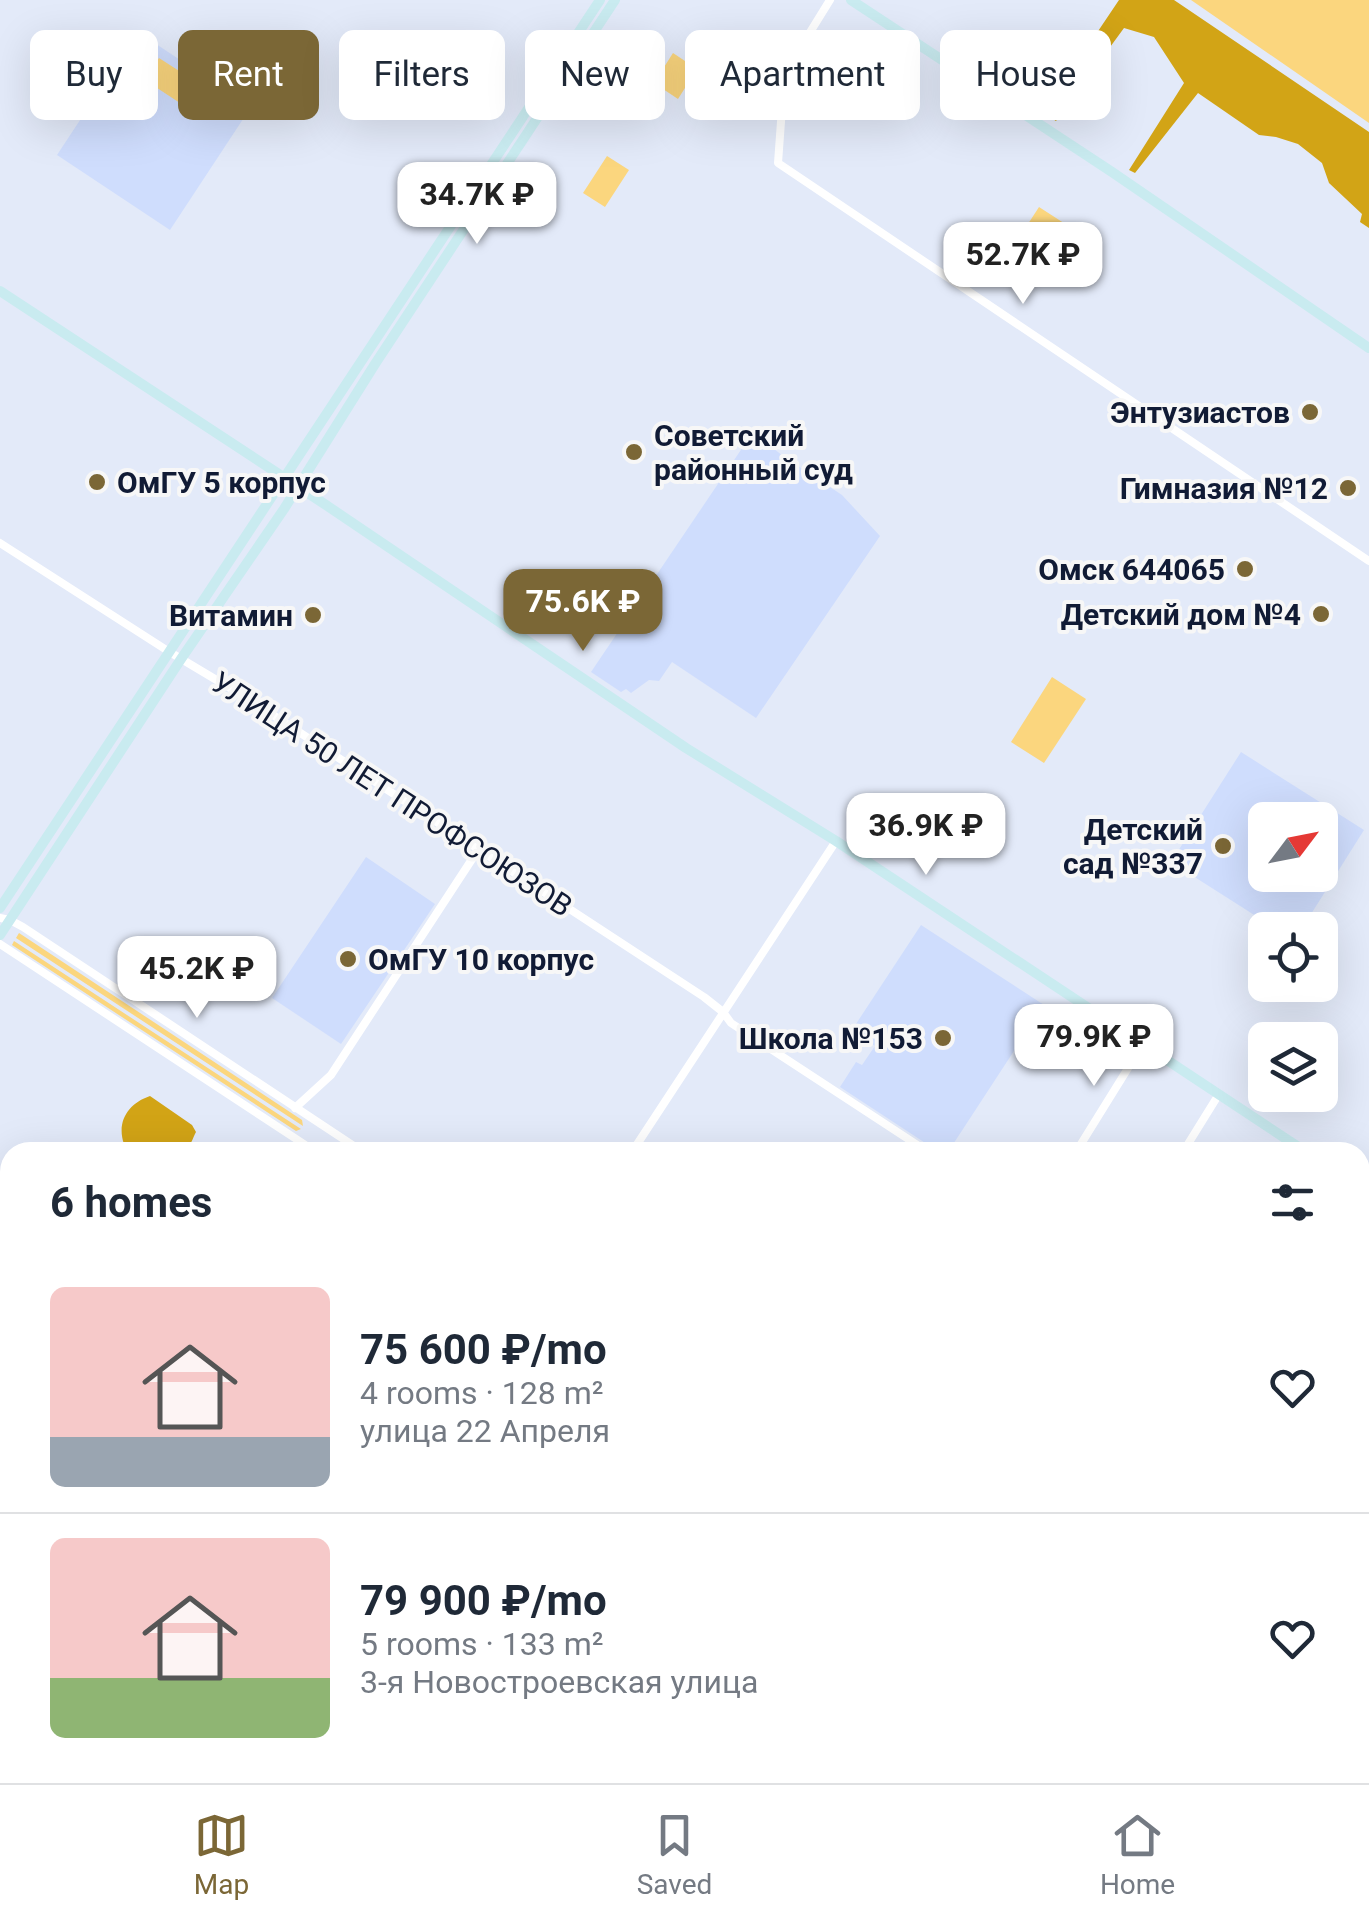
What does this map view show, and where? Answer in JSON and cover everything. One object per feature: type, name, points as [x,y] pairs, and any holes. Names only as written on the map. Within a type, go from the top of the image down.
[{"type":"main road","points":[[0,908],[600,0]]},
{"type":"main road","points":[[0,935],[5,919],[298,487],[615,0]]},
{"type":"main road","points":[[851,0],[1098,162],[1369,348]]},
{"type":"main road","points":[[0,291],[313,496],[697,756],[836,842],[1291,1142]]},
{"type":"main road","points":[[268,467],[283,470],[292,466]]},
{"type":"main road","points":[[268,467],[276,478],[275,494]]},
{"type":"main road","points":[[307,473],[307,486],[313,496]]},
{"type":"main road","points":[[287,503],[313,496]]},
{"type":"street","points":[[830,0],[798,50],[784,94],[778,163],[1369,561]]},
{"type":"street","name":"УЛИЦА 50 ЛЕТ ПРОФСОЮЗОВ","points":[[0,543],[250,700],[714,1004],[731,1023],[913,1142]]},
{"type":"street","points":[[638,1142],[836,842]]},
{"type":"street","points":[[295,1108],[330,1074],[478,850]]},
{"type":"street","points":[[5,919],[348,1142]]},
{"type":"street","points":[[0,944],[301,1142]]},
{"type":"street","points":[[1082,1142],[1142,1044]]},
{"type":"street","points":[[1189,1142],[1219,1094]]},
{"type":"shaded area","points":[[1119,0],[1174,0],[1369,132],[1369,228],[1360,222],[1362,214],[1329,183],[1322,163],[1298,144],[1259,135],[1198,93],[1135,173],[1129,170],[1184,83],[1154,37],[1124,28],[1111,46],[1111,30],[1099,30]]},
{"type":"shaded area","points":[[1191,0],[1369,0],[1369,123]]},
{"type":"shaded area","points":[[158,45],[178,59],[178,120],[242,120],[170,230],[57,155],[80,120],[158,120]]},
{"type":"shaded area","points":[[673,53],[685,61],[685,88],[678,99],[665,90],[665,66]]},
{"type":"shaded area","points":[[158,60],[178,70],[178,102],[158,89]]},
{"type":"shaded area","points":[[607,156],[629,170],[605,207],[583,193]]},
{"type":"shaded area","points":[[1039,207],[1070,227],[1039,275],[1008,255]]},
{"type":"shaded area","points":[[753,432],[842,495],[880,536],[756,718],[672,662],[659,681],[649,680],[631,693],[626,689],[621,692],[591,672]]},
{"type":"shaded area","points":[[1052,677],[1086,699],[1044,763],[1011,742]]},
{"type":"shaded area","name":"Детский сад №337","points":[[1241,752],[1320,802],[1248,802],[1248,892],[1325,892],[1312,912],[1250,912],[1171,862]]},
{"type":"shaded area","name":"Детский сад №337","points":[[1338,814],[1364,830],[1338,871]]},
{"type":"shaded area","name":"ОмГУ 10 корпус","points":[[366,857],[435,904],[341,1044],[272,998]]},
{"type":"shaded area","name":"Школа №153","points":[[921,925],[1044,1005],[955,1142],[924,1142],[840,1087],[856,1062],[862,1065],[875,1046],[852,1030]]},
{"type":"shaded area","points":[[19,933],[302,1120],[303,1126],[16,938]]},
{"type":"shaded area","points":[[14,941],[301,1129],[296,1131],[12,945]]},
{"type":"shaded area","points":[[150,1096],[192,1125],[196,1132],[191,1142],[124,1142],[123,1121],[136,1103]]},
{"type":"place","name":"Энтузиастов","points":[[1310,412]]},
{"type":"place","name":"Советский районный суд","points":[[634,452]]},
{"type":"place","name":"ОмГУ 5 корпус","points":[[97,482]]},
{"type":"place","name":"Гимназия №12","points":[[1348,488]]},
{"type":"place","name":"Омск 644065","points":[[1245,569]]},
{"type":"place","name":"Детский дом №4","points":[[1321,614]]},
{"type":"place","name":"Витамин","points":[[313,615]]},
{"type":"place","name":"Детский сад №337","points":[[1223,846]]},
{"type":"place","name":"ОмГУ 10 корпус","points":[[348,959]]},
{"type":"place","name":"Школа №153","points":[[943,1038]]}]
